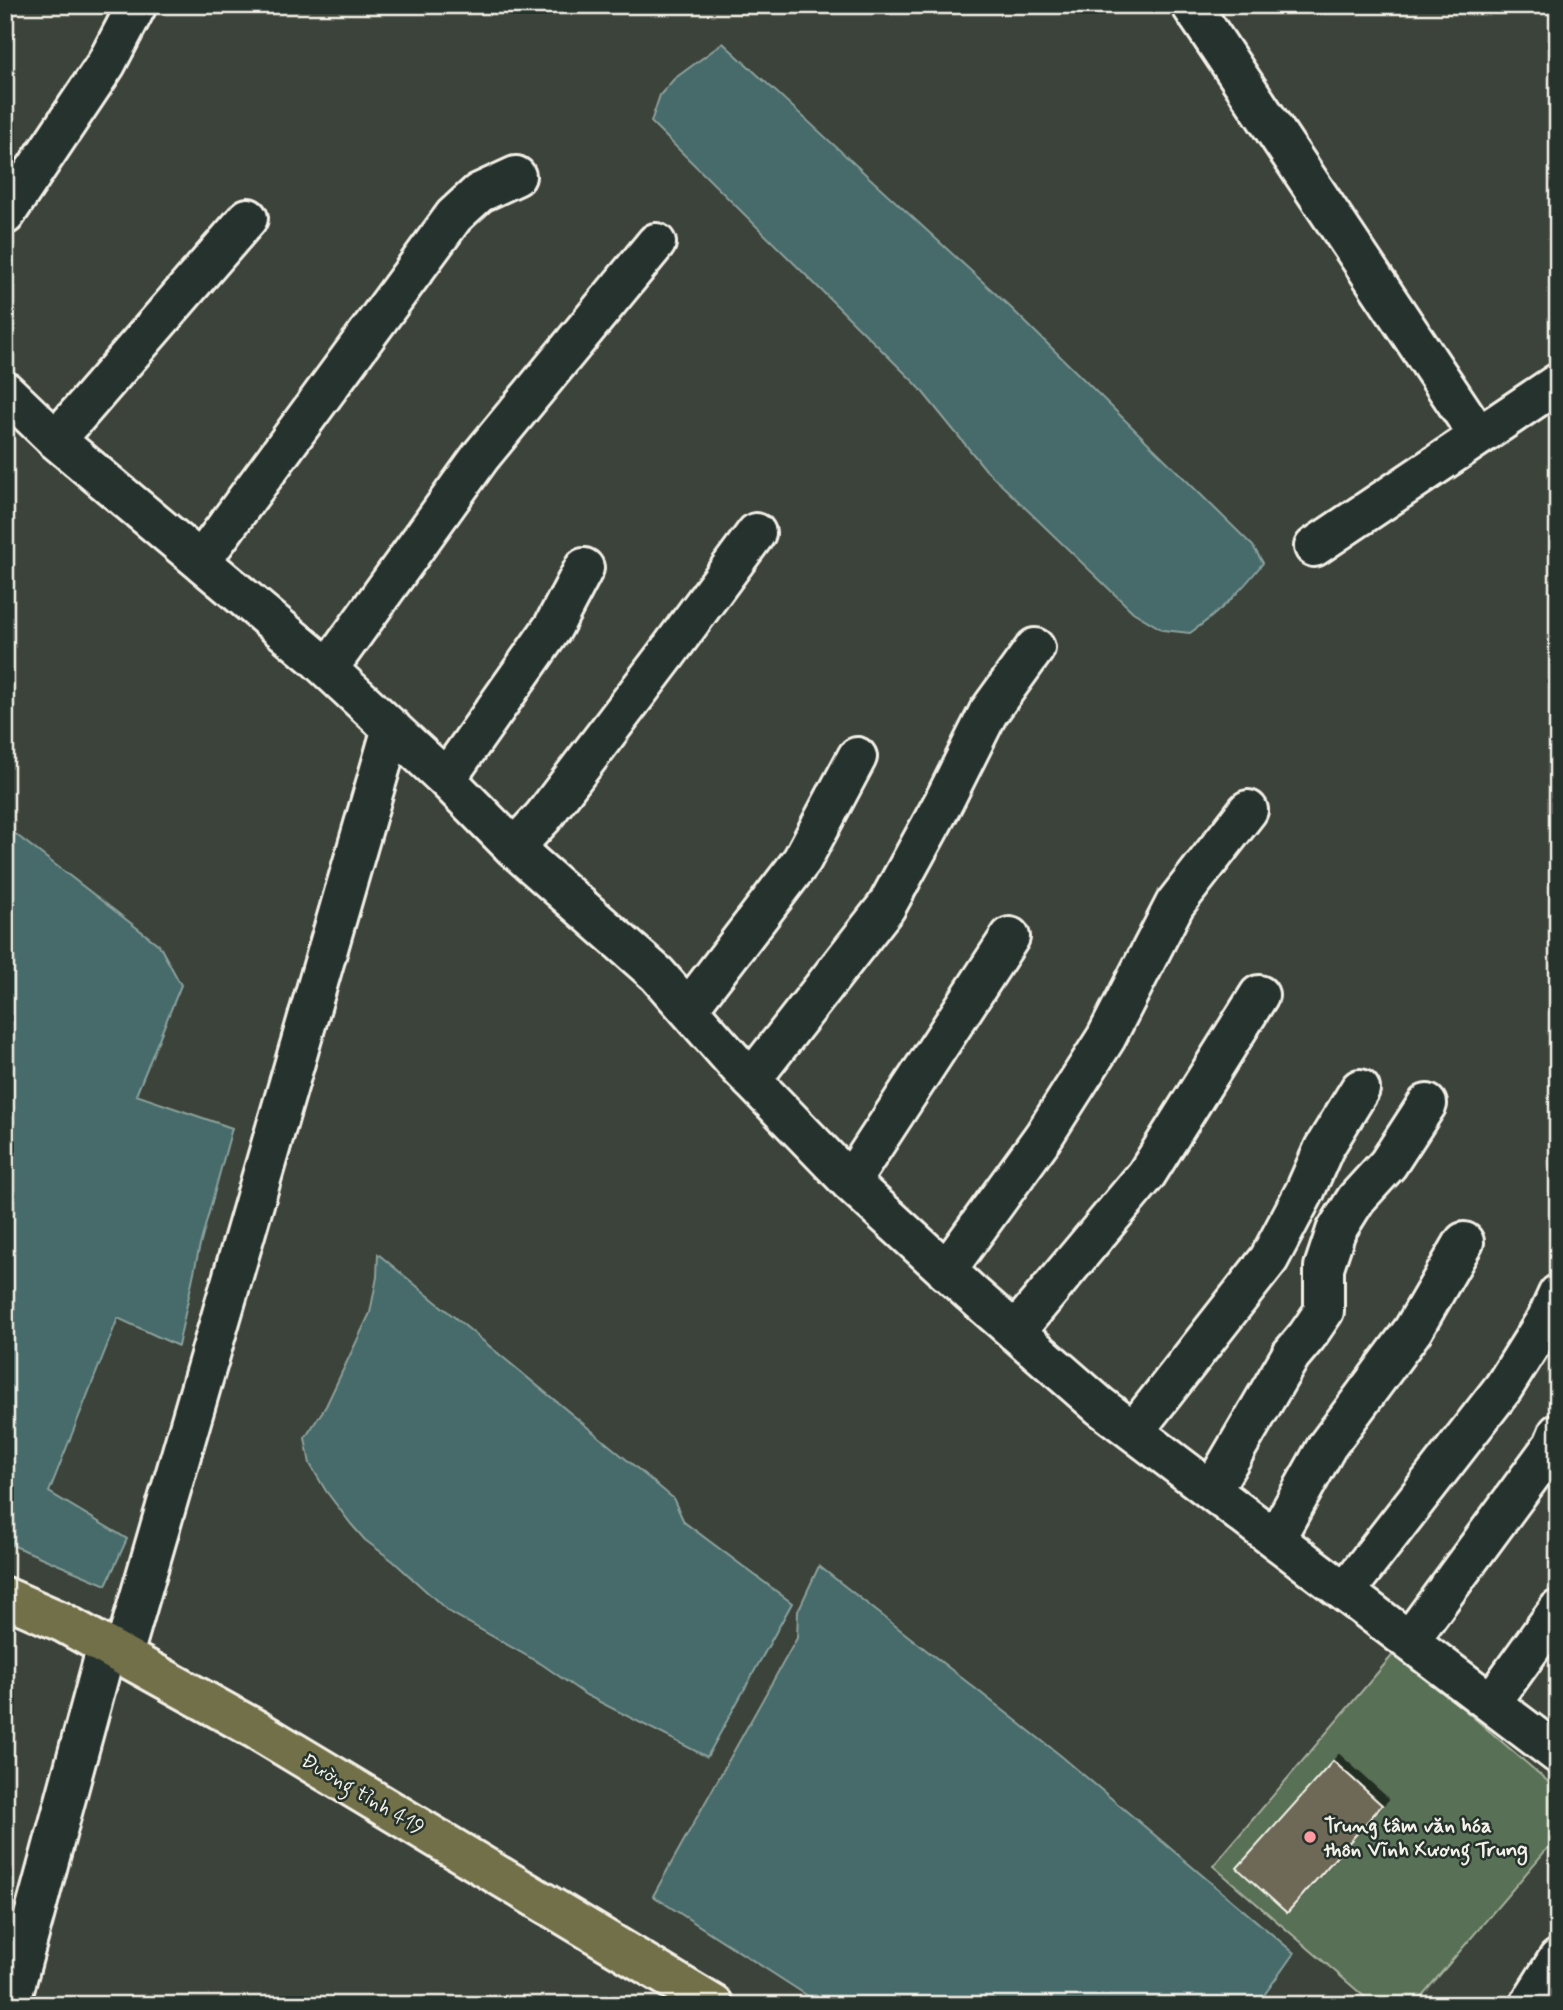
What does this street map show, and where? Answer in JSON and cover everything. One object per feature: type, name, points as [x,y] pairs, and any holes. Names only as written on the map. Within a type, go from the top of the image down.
[{"type":"main road","name":"Đường tỉnh 419","points":[[5,1598],[62,1622],[257,1730],[714,2005]]},
{"type":"street","points":[[5,215],[106,64],[137,5]]},
{"type":"street","points":[[1191,5],[1478,435]]},
{"type":"street","points":[[201,561],[454,216],[479,193],[516,176]]},
{"type":"street","points":[[56,440],[248,218]]},
{"type":"street","points":[[328,669],[481,456],[656,243]]},
{"type":"street","points":[[1314,547],[1558,383]]},
{"type":"street","points":[[5,391],[56,440],[328,669],[446,779],[514,848],[657,974],[751,1080],[850,1182],[1015,1332],[1100,1406],[1558,1754]]},
{"type":"street","points":[[514,848],[543,817],[755,533]]},
{"type":"street","points":[[446,779],[553,627],[584,568]]},
{"type":"street","points":[[751,1080],[886,907],[988,713],[1035,648]]},
{"type":"street","points":[[10,2005],[85,1727],[115,1651],[392,728]]},
{"type":"street","points":[[688,1009],[802,860],[857,757]]},
{"type":"street","points":[[946,1271],[1043,1137],[1106,1038],[1175,904],[1248,810]]},
{"type":"street","points":[[850,1182],[1010,937]]},
{"type":"street","points":[[1015,1332],[1146,1175],[1259,995]]},
{"type":"street","points":[[1134,1431],[1269,1259],[1324,1149],[1360,1090]]},
{"type":"street","points":[[1212,1490],[1291,1355],[1324,1311],[1324,1267],[1336,1231],[1356,1199],[1388,1164],[1427,1104]]},
{"type":"street","points":[[1275,1539],[1327,1446],[1413,1330],[1464,1242]]},
{"type":"street","points":[[1345,1592],[1503,1388],[1547,1318],[1558,1294]]},
{"type":"street","points":[[1409,1641],[1553,1445],[1558,1433]]},
{"type":"street","points":[[1491,1703],[1558,1610]]},
{"type":"street","points":[[1529,2005],[1558,1959]]},
{"type":"green space","points":[[1396,1651],[1558,1790],[1558,1836],[1414,2005],[1374,2005],[1213,1866]]},
{"type":"water","points":[[723,43],[1009,306],[1253,546],[1263,563],[1220,609],[1190,633],[1163,630],[1133,612],[986,470],[917,385],[651,122],[660,95],[674,79]]},
{"type":"water","points":[[5,826],[159,945],[181,985],[136,1095],[232,1128],[199,1249],[178,1346],[118,1318],[49,1492],[127,1539],[106,1585],[5,1542]]},
{"type":"water","points":[[378,1254],[673,1498],[684,1522],[792,1603],[707,1757],[586,1695],[543,1665],[448,1611],[393,1561],[365,1540],[326,1491],[310,1464],[305,1438],[326,1406],[370,1313]]},
{"type":"water","points":[[819,1566],[1060,1755],[1294,1953],[1257,2005],[822,2005],[653,1896],[797,1638],[798,1611]]},
{"type":"building","name":"Trung tâm văn hóa thôn Vĩnh Xương Trung","points":[[1333,1761],[1382,1805],[1287,1913],[1237,1868]]},
{"type":"place","name":"Trung tâm văn hóa thôn Vĩnh Xương Trung","points":[[1310,1837]]}]
